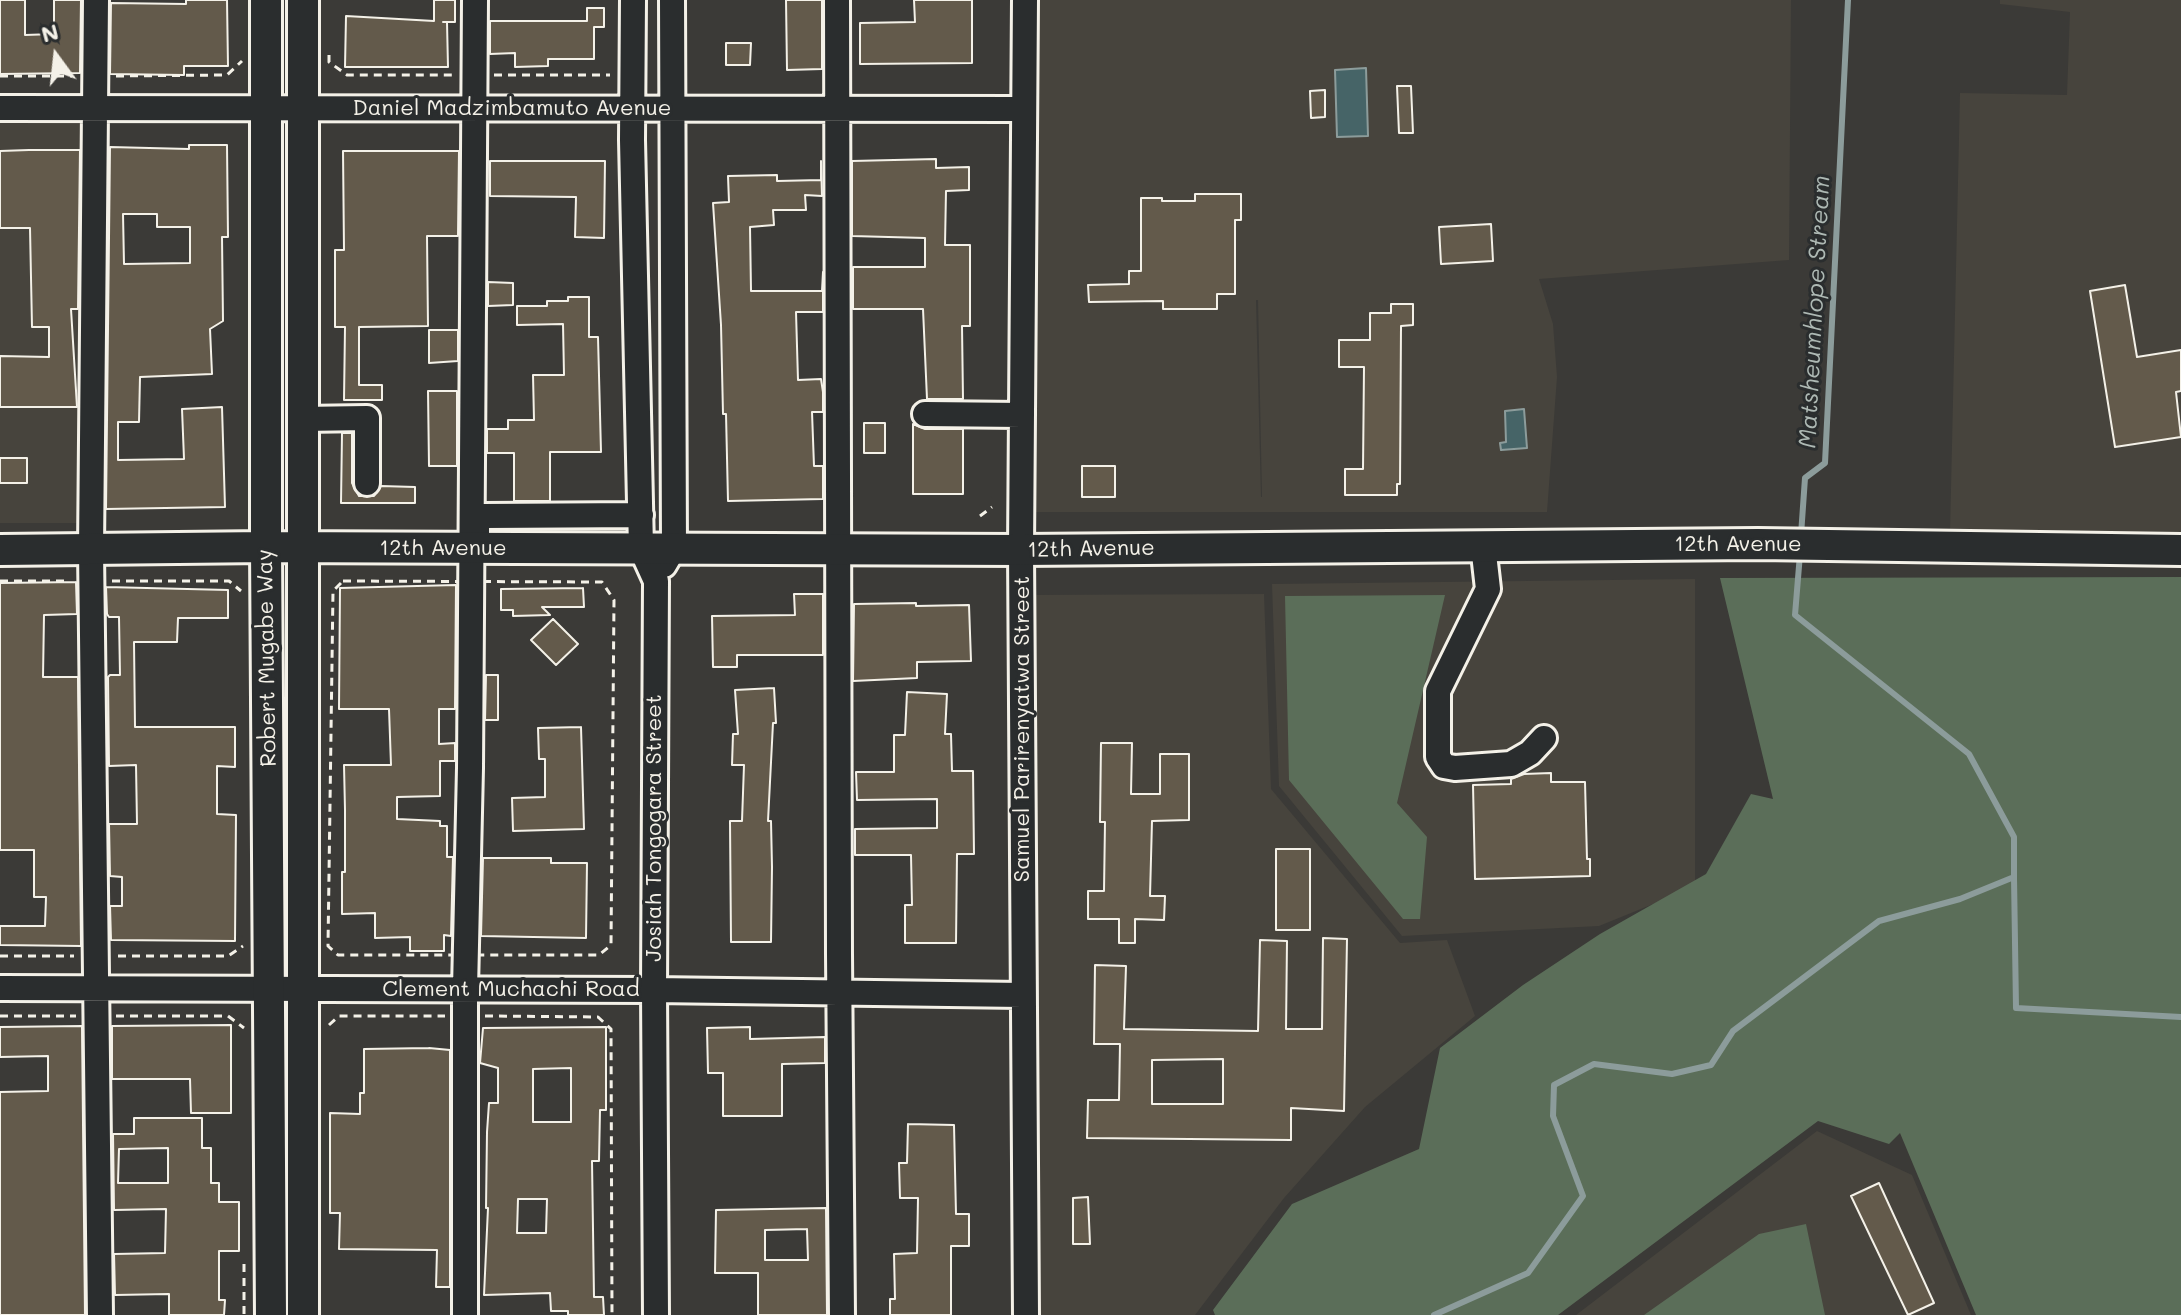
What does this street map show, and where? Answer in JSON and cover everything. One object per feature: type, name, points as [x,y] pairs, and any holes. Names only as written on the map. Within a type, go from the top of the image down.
[{"type":"main road","name":"Robert Mugabe Way","points":[[266,0],[271,1315]]},
{"type":"main road","name":"Robert Mugabe Way","points":[[303,0],[303,1315]]},
{"type":"main road","name":"12th Avenue","points":[[0,550],[266,547],[1021,550],[1758,544],[2181,550]]},
{"type":"street","points":[[96,0],[91,550],[100,1315]]},
{"type":"street","points":[[465,1315],[465,989],[474,549],[475,0]]},
{"type":"street","name":"Josiah Tongogara Street","points":[[633,0],[632,108],[641,548],[656,581],[656,1315]]},
{"type":"street","name":"Josiah Tongogara Street","points":[[656,581],[674,548],[672,0]]},
{"type":"street","points":[[837,0],[842,1315]]},
{"type":"street","name":"Samuel Parirenyatwa Street","points":[[1025,0],[1021,550],[1026,1315]]},
{"type":"street","name":"Daniel Madzimbamuto Avenue","points":[[0,108],[1023,109]]},
{"type":"street","points":[[925,414],[1022,415]]},
{"type":"street","points":[[302,419],[367,418],[367,483]]},
{"type":"street","points":[[562,515],[565,549]]},
{"type":"street","points":[[474,549],[477,523],[484,516],[641,515]]},
{"type":"street","points":[[1483,545],[1488,589],[1438,691],[1438,757],[1444,766],[1455,768],[1511,764],[1530,753],[1544,738]]},
{"type":"street","name":"Clement Muchachi Road","points":[[0,988],[654,990],[1022,995]]},
{"type":"path","points":[[329,47],[329,62],[347,75],[611,75]]},
{"type":"path","points":[[0,76],[227,75],[242,62]]},
{"type":"path","points":[[980,516],[992,507]]},
{"type":"path","points":[[229,581],[242,592]]},
{"type":"path","points":[[0,956],[228,956],[243,946]]},
{"type":"path","points":[[0,1016],[228,1016],[244,1027]]},
{"type":"path","points":[[327,1027],[339,1016],[465,1016],[598,1017],[611,1029],[612,1315]]},
{"type":"path","points":[[244,1251],[244,1315]]},
{"type":"shaded area","points":[[1035,0],[1791,0],[1789,260],[1539,279],[1553,324],[1557,377],[1547,512],[1026,512]],"holes":[[[1256,300],[1258,300],[1262,497]]]},
{"type":"shaded area","points":[[2000,0],[2181,0],[2181,535],[1950,532],[1960,93],[2067,95],[2070,12],[2000,4]]},
{"type":"shaded area","points":[[0,120],[89,120],[89,523],[0,523]]},
{"type":"shaded area","points":[[1695,579],[1695,887],[1599,926],[1402,936],[1279,786],[1272,584]]},
{"type":"shaded area","points":[[1264,594],[1271,789],[1400,943],[1447,940],[1475,1016],[1365,1107],[1284,1198],[1195,1315],[1034,1315],[1026,595]]},
{"type":"shaded area","points":[[1817,1131],[1912,1175],[1971,1315],[1576,1315]]},
{"type":"green space","points":[[2181,577],[2181,1315],[1976,1315],[1900,1133],[1889,1144],[1818,1121],[1558,1315],[1215,1315],[1213,1310],[1292,1204],[1419,1149],[1440,1048],[1523,985],[1600,934],[1706,874],[1751,794],[1773,799],[1720,578]]},
{"type":"green space","points":[[1445,595],[1397,803],[1427,837],[1420,919],[1403,919],[1289,780],[1285,596]]},
{"type":"green space","points":[[1806,1224],[1825,1315],[1644,1315],[1759,1234]]},
{"type":"water","points":[[1366,68],[1368,136],[1337,137],[1335,70]]},
{"type":"water","points":[[1524,409],[1527,448],[1501,450],[1500,443],[1506,442],[1505,411]]},
{"type":"building","points":[[0,0],[25,0],[25,35],[54,34],[54,0],[81,0],[80,73],[0,74]]},
{"type":"building","points":[[186,0],[227,0],[228,66],[184,66],[184,75],[110,74],[111,3],[186,4]]},
{"type":"building","points":[[434,0],[455,0],[455,22],[447,22],[448,67],[345,67],[346,16],[434,21]]},
{"type":"building","points":[[786,0],[822,0],[822,69],[787,70]]},
{"type":"building","points":[[914,0],[972,0],[972,63],[860,64],[860,23],[915,22]]},
{"type":"building","points":[[587,8],[604,8],[604,27],[594,27],[594,59],[548,59],[548,66],[515,67],[515,53],[490,54],[490,21],[587,21]]},
{"type":"building","points":[[726,43],[751,43],[750,65],[726,65]]},
{"type":"building","points":[[1397,86],[1411,86],[1413,133],[1399,133]]},
{"type":"building","points":[[1325,90],[1325,117],[1311,118],[1310,91]]},
{"type":"building","points":[[189,145],[227,145],[228,237],[222,237],[223,321],[210,329],[212,374],[140,377],[139,422],[118,422],[118,460],[184,459],[182,409],[222,407],[225,507],[106,509],[110,147],[189,149]],"holes":[[[123,214],[157,214],[157,227],[190,227],[190,263],[124,264]]]},
{"type":"building","points":[[80,150],[78,309],[71,309],[77,407],[0,407],[0,356],[49,357],[49,327],[32,327],[30,228],[0,228],[0,151]]},
{"type":"building","points":[[343,151],[459,151],[458,236],[427,236],[428,326],[359,327],[359,385],[382,385],[382,400],[344,400],[345,327],[335,327],[335,250],[344,250]]},
{"type":"building","points":[[936,159],[936,168],[969,167],[969,190],[946,191],[945,245],[970,245],[970,326],[962,326],[963,399],[927,399],[923,309],[853,309],[853,267],[925,267],[925,238],[852,236],[852,161]]},
{"type":"building","points":[[490,161],[605,161],[604,238],[575,237],[576,197],[490,196]]},
{"type":"building","points":[[821,161],[822,196],[805,195],[806,210],[773,210],[774,225],[750,227],[751,291],[822,291],[823,272],[823,312],[796,312],[798,380],[821,379],[823,392],[823,412],[812,412],[814,466],[823,466],[823,499],[728,501],[713,203],[729,202],[728,176],[777,175],[777,181],[821,180]]},
{"type":"building","points":[[1195,194],[1241,194],[1241,220],[1235,220],[1235,294],[1217,294],[1217,309],[1163,309],[1163,301],[1089,302],[1088,285],[1129,284],[1129,271],[1141,271],[1141,198],[1195,201]]},
{"type":"building","points":[[1491,224],[1493,261],[1441,264],[1439,227]]},
{"type":"building","points":[[488,282],[513,283],[513,305],[488,306]]},
{"type":"building","points":[[2125,285],[2137,357],[2181,350],[2181,391],[2176,392],[2181,437],[2115,447],[2090,291]]},
{"type":"building","points":[[568,297],[589,297],[589,337],[598,337],[601,452],[550,452],[550,501],[514,501],[514,453],[487,453],[487,429],[508,429],[508,420],[534,420],[533,375],[564,375],[563,324],[517,325],[517,306],[547,306],[547,301],[568,301]]},
{"type":"building","points":[[1391,304],[1413,304],[1413,325],[1401,326],[1400,484],[1397,484],[1397,495],[1345,495],[1345,469],[1363,469],[1364,367],[1339,367],[1339,340],[1370,340],[1370,313],[1391,313]]},
{"type":"building","points":[[429,330],[458,330],[458,361],[429,363]]},
{"type":"building","points":[[428,391],[457,391],[457,466],[429,466]]},
{"type":"building","points":[[864,423],[885,423],[885,453],[864,453]]},
{"type":"building","points":[[913,424],[925,429],[963,429],[963,494],[913,494]]},
{"type":"building","points":[[342,433],[352,433],[352,483],[359,496],[374,496],[381,486],[415,487],[415,503],[341,503]]},
{"type":"building","points":[[0,458],[27,458],[27,483],[0,483]]},
{"type":"building","points":[[1082,466],[1115,466],[1115,497],[1082,497]]},
{"type":"building","points":[[76,582],[77,614],[44,615],[43,677],[78,677],[81,946],[0,945],[0,926],[45,926],[46,897],[34,897],[34,850],[0,850],[0,583]]},
{"type":"building","points":[[456,585],[455,709],[439,709],[439,744],[455,743],[455,761],[440,761],[440,796],[397,797],[397,819],[440,821],[440,826],[447,826],[447,857],[453,857],[451,936],[444,935],[444,951],[410,951],[410,937],[375,938],[375,913],[342,914],[342,872],[345,872],[344,765],[391,765],[389,709],[339,709],[340,588]]},
{"type":"building","points":[[106,587],[228,590],[228,618],[178,618],[177,642],[134,642],[135,727],[235,727],[235,767],[217,766],[217,814],[236,815],[235,941],[111,940],[110,906],[122,906],[122,877],[110,876],[109,824],[137,824],[136,765],[109,766],[108,677],[120,675],[119,617],[109,617],[107,614]]},
{"type":"building","points":[[583,588],[584,607],[542,607],[550,615],[513,616],[513,610],[501,610],[501,589]]},
{"type":"building","points":[[794,594],[823,594],[823,655],[737,655],[737,667],[713,667],[712,616],[795,615]]},
{"type":"building","points":[[916,603],[916,606],[969,605],[971,661],[917,662],[917,678],[853,681],[854,604]]},
{"type":"building","points":[[553,619],[578,644],[556,665],[531,640]]},
{"type":"building","points":[[486,675],[498,675],[498,720],[485,720]]},
{"type":"building","points":[[774,688],[776,723],[773,723],[768,821],[771,821],[771,942],[731,942],[730,821],[742,821],[744,765],[732,765],[733,734],[738,734],[735,690]]},
{"type":"building","points":[[907,692],[947,694],[945,734],[951,734],[952,771],[973,771],[974,854],[957,854],[956,943],[905,943],[905,905],[912,905],[911,855],[855,855],[855,829],[937,828],[937,799],[857,800],[856,772],[894,772],[894,735],[905,735]]},
{"type":"building","points":[[581,727],[584,829],[513,831],[512,798],[545,797],[545,759],[539,759],[538,728]]},
{"type":"building","points":[[1101,743],[1132,743],[1131,794],[1160,794],[1160,754],[1189,754],[1189,820],[1152,821],[1150,896],[1165,896],[1164,920],[1135,919],[1135,943],[1119,943],[1119,919],[1088,919],[1088,891],[1104,891],[1105,822],[1100,822]]},
{"type":"building","points":[[1551,773],[1551,782],[1585,782],[1590,876],[1475,879],[1473,785],[1511,784],[1511,779],[1524,774]]},
{"type":"building","points":[[1276,849],[1310,849],[1310,930],[1276,930]]},
{"type":"building","points":[[483,858],[551,858],[551,863],[587,863],[586,938],[481,936]]},
{"type":"building","points":[[1323,938],[1347,939],[1344,1111],[1291,1108],[1291,1140],[1087,1138],[1088,1100],[1119,1100],[1120,1044],[1094,1044],[1095,965],[1126,966],[1124,1029],[1258,1031],[1260,940],[1287,941],[1286,1029],[1322,1029]],"holes":[[[1223,1059],[1223,1104],[1152,1104],[1152,1060]]]},
{"type":"building","points":[[231,1025],[231,1113],[191,1113],[190,1079],[112,1079],[112,1026]]},
{"type":"building","points":[[82,1026],[85,1315],[0,1315],[0,1092],[48,1091],[48,1056],[0,1057],[0,1027]]},
{"type":"building","points":[[606,1027],[606,1110],[600,1110],[599,1161],[592,1161],[594,1297],[603,1297],[604,1315],[568,1315],[568,1311],[551,1311],[550,1293],[484,1295],[487,1132],[489,1103],[498,1103],[498,1068],[480,1063],[483,1028]],"holes":[[[571,1068],[571,1122],[533,1122],[533,1069]],[[518,1199],[547,1199],[546,1233],[517,1233]]]},
{"type":"building","points":[[750,1027],[750,1039],[825,1037],[825,1063],[782,1064],[782,1116],[723,1116],[723,1073],[708,1073],[707,1028]]},
{"type":"building","points":[[364,1049],[450,1050],[450,1287],[436,1287],[437,1250],[339,1249],[340,1213],[330,1213],[330,1113],[360,1114],[360,1093],[364,1093]]},
{"type":"building","points":[[134,1118],[202,1118],[202,1148],[211,1148],[211,1183],[219,1183],[219,1202],[239,1202],[239,1251],[219,1251],[219,1300],[225,1300],[224,1315],[169,1315],[169,1294],[115,1295],[114,1254],[165,1253],[166,1209],[114,1210],[113,1134],[134,1134]],"holes":[[[168,1148],[168,1183],[118,1183],[119,1149]]]},
{"type":"building","points":[[908,1124],[954,1125],[956,1214],[969,1214],[969,1246],[951,1246],[951,1315],[890,1315],[890,1299],[895,1299],[894,1254],[917,1253],[918,1198],[900,1198],[899,1163],[907,1163]]},
{"type":"building","points":[[1879,1183],[1934,1303],[1908,1315],[1851,1196]]},
{"type":"building","points":[[1088,1197],[1090,1244],[1073,1244],[1073,1198]]},
{"type":"building","points":[[826,1208],[827,1315],[758,1315],[758,1273],[715,1273],[716,1210]],"holes":[[[807,1229],[808,1260],[765,1260],[765,1230]]]},
{"type":"waterway","name":"Matsheumhlope Stream","points":[[1801,535],[1805,478],[1825,463],[1848,0]]},
{"type":"waterway","name":"Matsheumhlope Stream","points":[[1434,1315],[1528,1273],[1583,1196],[1553,1116],[1554,1085],[1594,1064],[1672,1074],[1711,1065],[1733,1031],[1879,921],[1960,899],[2014,877],[2014,837],[1969,754],[1795,615],[1800,554]]},
{"type":"waterway","name":"Matsheumhlope Stream","points":[[2014,877],[2016,1008],[2181,1017]]}]
